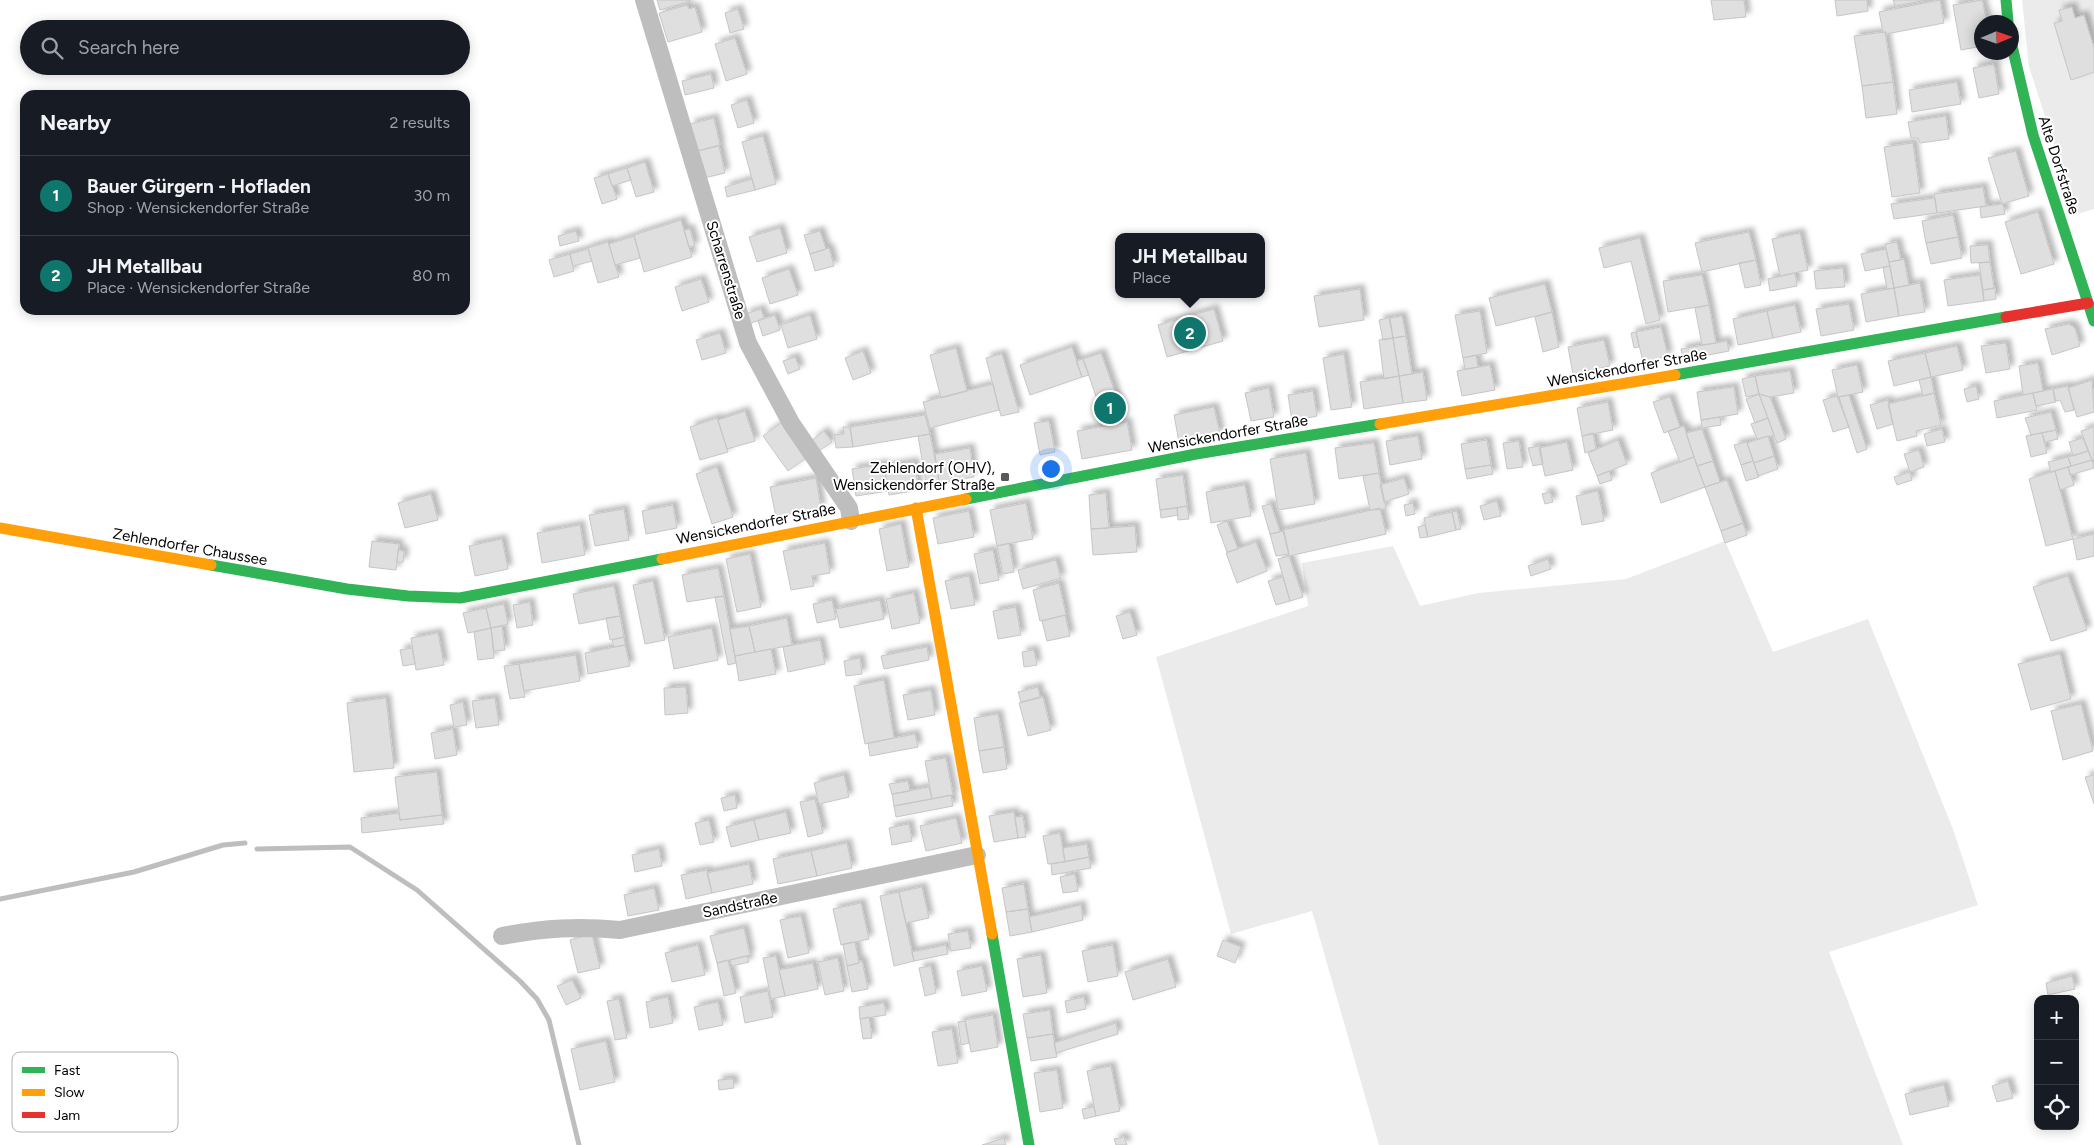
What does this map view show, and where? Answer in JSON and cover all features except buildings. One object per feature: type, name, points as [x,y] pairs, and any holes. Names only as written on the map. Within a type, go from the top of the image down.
[{"type":"main road","points":[[2006,0],[2007,15]]},
{"type":"main road","name":"Alte Dorfstraße","points":[[2015,60],[2033,135],[2094,321]]},
{"type":"main road","name":"Wensickendorfer Straße","points":[[375,593],[460,598],[1196,454],[1488,407],[2088,303]]},
{"type":"main road","points":[[916,508],[1029,1145]]},
{"type":"main road","name":"Zehlendorfer Chaussee","points":[[0,528],[156,557],[375,593]]},
{"type":"street","name":"Scharrenstraße","points":[[644,0],[748,343],[791,422],[849,508],[851,521]]},
{"type":"street","name":"Sandstraße","points":[[502,936],[536,929],[580,926],[620,930],[977,855]]},
{"type":"shaded area","points":[[2022,0],[2094,0],[2094,209],[2077,214],[2029,67]]},
{"type":"shaded area","points":[[1725,541],[1773,652],[1868,619],[1953,829],[1978,905],[1829,952],[1903,1145],[1379,1145],[1312,911],[1231,934],[1156,657],[1308,606],[1302,563],[1393,546],[1420,606],[1478,593],[1626,579]]},
{"type":"waterway","points":[[0,899],[134,872],[223,845],[245,843]]},
{"type":"waterway","points":[[257,849],[350,847],[417,890],[520,981],[537,999],[549,1020],[579,1145]]},
{"type":"traffic: fast","points":[[2006,0],[2007,15]]},
{"type":"traffic: fast","points":[[2015,60],[2033,135],[2094,321]]},
{"type":"traffic: fast","points":[[1675,375],[2006,317]]},
{"type":"traffic: fast","points":[[966,499],[1196,454],[1380,424]]},
{"type":"traffic: fast","points":[[211,565],[347,589],[408,596],[460,598],[662,559]]},
{"type":"traffic: fast","points":[[992,934],[1029,1145]]},
{"type":"traffic: slow","points":[[1380,424],[1675,375]]},
{"type":"traffic: slow","points":[[662,559],[966,499]]},
{"type":"traffic: slow","points":[[916,508],[992,934]]},
{"type":"traffic: slow","points":[[0,528],[211,565]]},
{"type":"traffic: jam","points":[[2006,317],[2088,303]]},
{"type":"place","name":"JH Metallbau","points":[[1190,333]]},
{"type":"place","name":"Bauer Gürgern - Hofladen","points":[[1110,408]]},
{"type":"place","name":"Zehlendorf (OHV), Wensickendorfer Straße","points":[[1005,477]]}]
